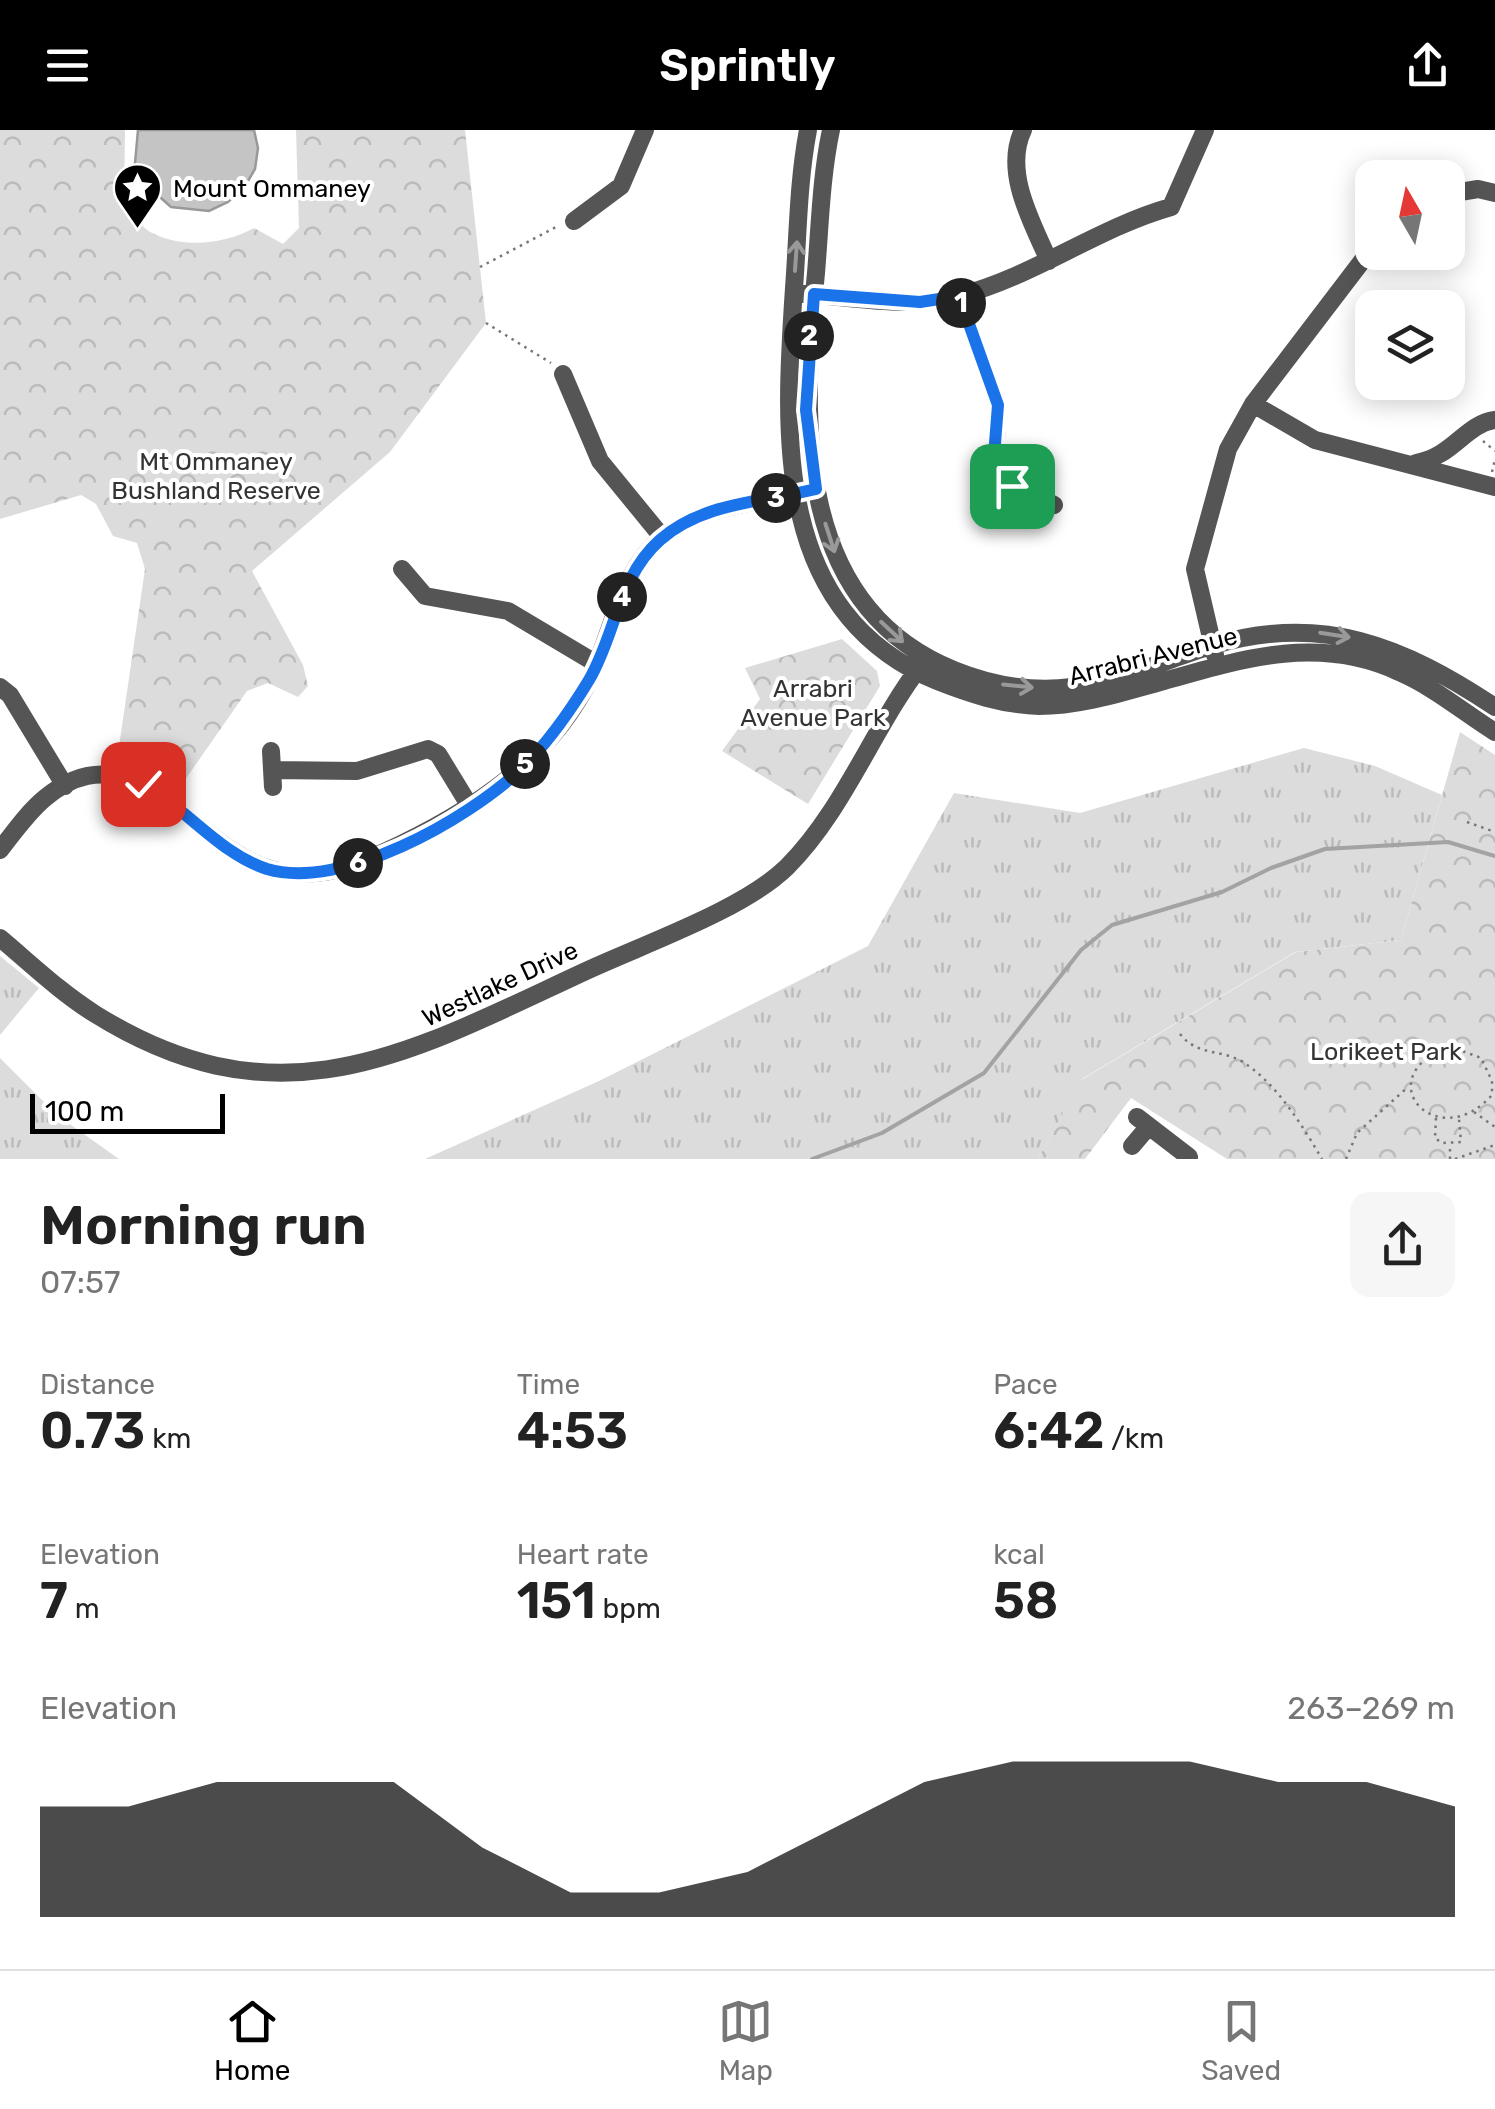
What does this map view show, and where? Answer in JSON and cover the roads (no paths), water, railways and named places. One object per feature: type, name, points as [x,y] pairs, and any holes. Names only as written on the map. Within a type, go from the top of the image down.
[{"type":"street","points":[[574,221],[621,186],[645,130]]},
{"type":"street","points":[[1023,130],[1015,162],[1018,179],[1049,261]]},
{"type":"street","points":[[794,293],[920,302],[959,296],[1049,261],[1150,213],[1171,207],[1205,130]]},
{"type":"street","points":[[804,131],[830,133]]},
{"type":"street","name":"Arrabri Avenue","points":[[804,131],[787,404],[796,494],[809,548],[829,591],[880,648],[981,697],[1039,706],[1087,702],[1218,665],[1283,652],[1350,655],[1416,680],[1495,732]]},
{"type":"street","name":"Arrabri Avenue","points":[[830,133],[806,410],[816,489],[839,564],[862,602],[920,665],[1026,688],[1073,687],[1266,632],[1350,638],[1410,655],[1495,707]]},
{"type":"street","points":[[1465,191],[1495,193]]},
{"type":"street","points":[[1218,665],[1195,569],[1228,449],[1253,404],[1355,270]]},
{"type":"street","points":[[959,296],[998,405],[994,456],[1012,486],[1054,504]]},
{"type":"street","points":[[564,374],[600,460],[663,538]]},
{"type":"street","points":[[1253,404],[1306,437],[1495,487]]},
{"type":"street","points":[[1410,463],[1440,456],[1473,428],[1495,420]]},
{"type":"street","points":[[0,850],[35,808],[64,786],[113,776],[143,784],[244,859],[268,869],[305,874],[368,859],[470,808],[520,770],[551,737],[597,664],[632,574],[663,538],[711,510],[816,489]]},
{"type":"street","points":[[402,569],[425,596],[508,611],[597,664]]},
{"type":"street","name":"Westlake Drive","points":[[0,938],[92,1012],[123,1031],[191,1059],[286,1072],[325,1071],[394,1057],[758,890],[808,844],[920,665]]},
{"type":"street","points":[[0,687],[10,695],[64,786]]},
{"type":"street","points":[[271,751],[273,779],[357,771],[428,748],[438,754],[470,808]]},
{"type":"street","points":[[1132,1146],[1143,1122],[1191,1158]]},
{"type":"waterway","points":[[812,1159],[882,1133],[984,1073],[1081,950],[1112,925],[1222,892],[1271,868],[1325,849],[1448,842],[1495,856]]},
{"type":"place","name":"Mount Ommaney","points":[[138,230]]},
{"type":"park label","name":"Mt Ommaney Bushland Reserve","points":[[216,476]]},
{"type":"park label","name":"Arrabri Avenue Park","points":[[813,702]]},
{"type":"park label","name":"Lorikeet Park","points":[[1386,1051]]}]
